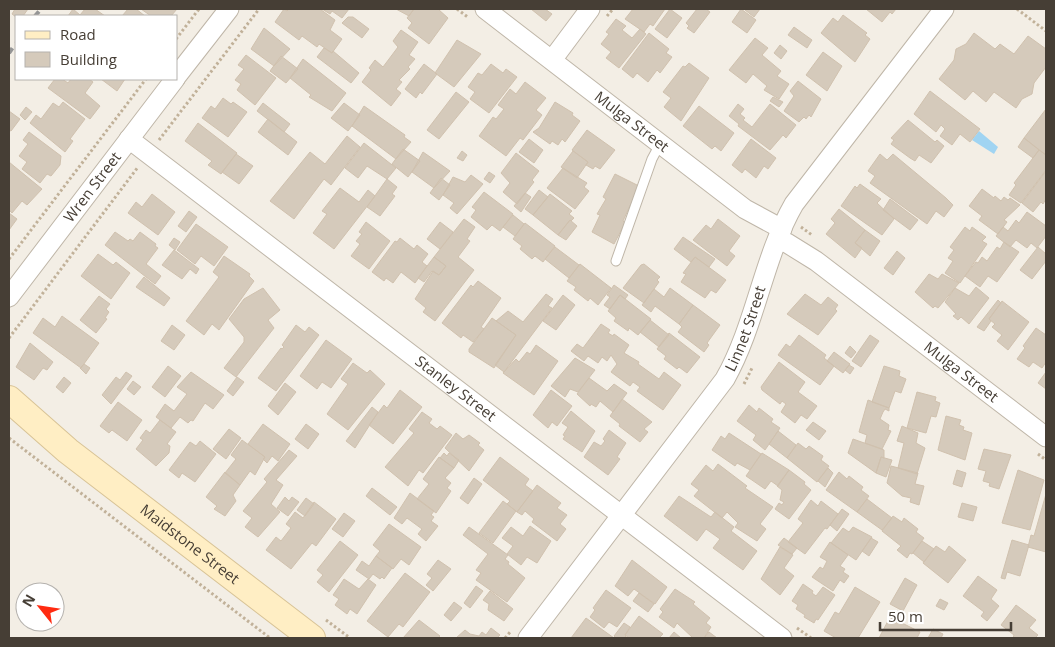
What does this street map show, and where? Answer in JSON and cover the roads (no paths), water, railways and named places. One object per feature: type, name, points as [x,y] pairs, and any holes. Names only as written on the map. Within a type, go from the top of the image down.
[{"type":"main road","name":"Maidstone Street","points":[[9,399],[68,451],[312,638]]},
{"type":"main road","name":"Maidstone Street","points":[[9,418],[68,451]]},
{"type":"street","name":"Wren Street","points":[[178,75],[229,9]]},
{"type":"street","name":"Mulga Street","points":[[485,9],[1046,437]]},
{"type":"street","name":"Linnet Street","points":[[522,631],[621,516],[732,367],[780,235],[794,204],[944,9]]},
{"type":"street","points":[[552,60],[599,13]]},
{"type":"street","name":"Wren Street","points":[[9,297],[174,80]]},
{"type":"street","name":"Stanley Street","points":[[129,139],[782,638]]},
{"type":"lane","points":[[616,261],[652,159],[660,144]]},
{"type":"water","points":[[979,131],[998,147],[994,154],[972,140]]},
{"type":"railway","points":[[36,15],[41,9]]},
{"type":"railway","points":[[9,53],[15,44]]}]
